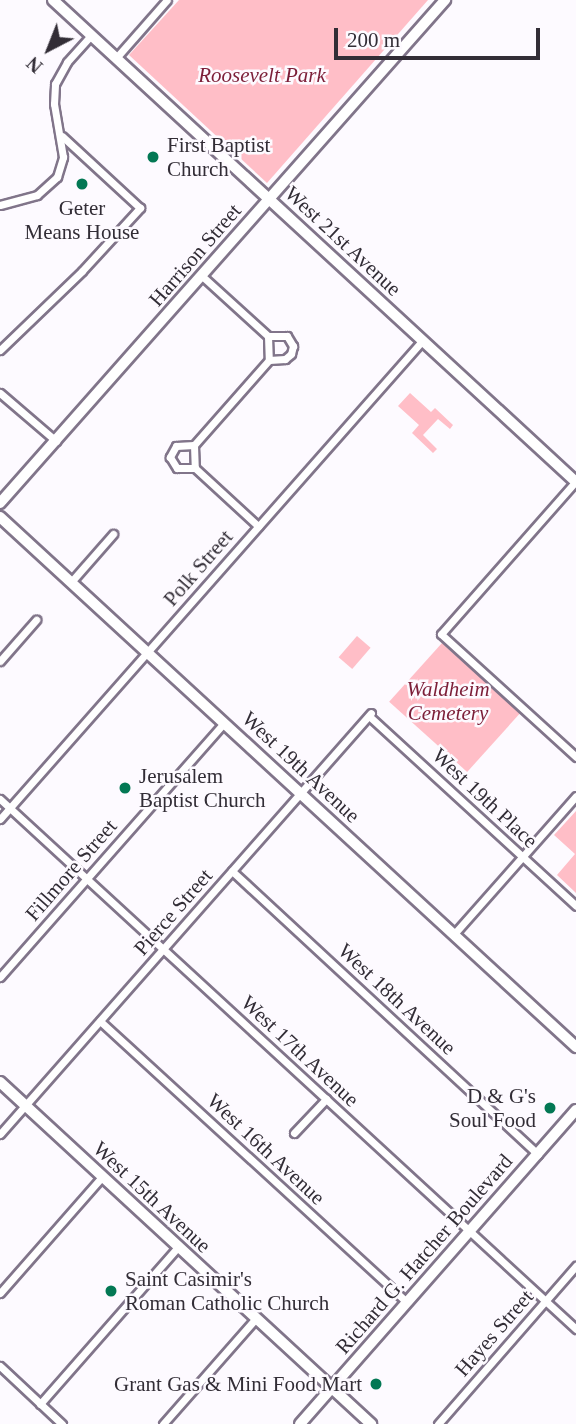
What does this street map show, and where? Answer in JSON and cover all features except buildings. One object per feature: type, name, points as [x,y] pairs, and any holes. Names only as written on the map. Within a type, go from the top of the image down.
[{"type":"main road","name":"Richard G. Hatcher Boulevard","points":[[300,1424],[576,1110]]},
{"type":"street","name":"West 21st Avenue","points":[[53,0],[576,482]]},
{"type":"street","points":[[116,58],[167,0]]},
{"type":"street","name":"Harrison Street","points":[[0,503],[445,0]]},
{"type":"street","points":[[0,205],[37,195],[52,184],[63,158],[62,136],[54,104],[55,85],[66,62],[91,35]]},
{"type":"street","points":[[1,351],[82,271],[140,208],[62,136]]},
{"type":"street","points":[[202,276],[268,336],[286,336],[293,346],[291,354],[285,359],[269,360]]},
{"type":"street","points":[[195,468],[194,445],[269,360],[268,336]]},
{"type":"street","name":"Polk Street","points":[[0,819],[422,341]]},
{"type":"street","points":[[0,392],[56,441]]},
{"type":"street","points":[[194,445],[176,446],[170,457],[177,468],[195,468],[258,526]]},
{"type":"street","points":[[576,482],[441,635],[576,757]]},
{"type":"street","name":"West 19th Avenue","points":[[0,517],[576,1047]]},
{"type":"street","points":[[71,582],[113,534]]},
{"type":"street","points":[[0,661],[36,620]]},
{"type":"street","name":"Pierce Street","points":[[0,1134],[370,714]]},
{"type":"street","name":"West 19th Place","points":[[370,714],[576,906]]},
{"type":"street","name":"Fillmore Street","points":[[0,977],[225,723]]},
{"type":"street","points":[[454,934],[576,796]]},
{"type":"street","name":"West 17th Avenue","points":[[0,799],[576,1329]]},
{"type":"street","name":"West 18th Avenue","points":[[232,871],[538,1153]]},
{"type":"street","name":"West 16th Avenue","points":[[100,1021],[407,1302]]},
{"type":"street","name":"West 15th Avenue","points":[[0,1082],[371,1424]]},
{"type":"street","points":[[294,1133],[326,1099]]},
{"type":"street","points":[[0,1293],[102,1177]]},
{"type":"street","points":[[40,1404],[178,1247]]},
{"type":"street","name":"Hayes Street","points":[[438,1424],[576,1266]]},
{"type":"street","points":[[163,1424],[256,1318]]},
{"type":"street","points":[[0,1366],[62,1424]]},
{"type":"green space","name":"Roosevelt Park","points":[[179,0],[428,0],[267,183],[129,55]]},
{"type":"green space","points":[[410,393],[431,412],[435,408],[453,425],[450,429],[438,419],[423,435],[437,449],[433,453],[412,433],[419,425],[398,406]]},
{"type":"green space","points":[[357,636],[371,648],[352,669],[339,657]]},
{"type":"green space","name":"Waldheim Cemetery","points":[[442,643],[520,713],[467,772],[389,702]]},
{"type":"green space","points":[[576,811],[576,893],[557,875],[575,854],[554,835]]},
{"type":"place","name":"First Baptist Church","points":[[153,157]]},
{"type":"place","name":"Geter Means House","points":[[82,184]]},
{"type":"place","name":"Jerusalem Baptist Church","points":[[125,788]]},
{"type":"place","name":"D & G's Soul Food","points":[[550,1108]]},
{"type":"place","name":"Saint Casimir's Roman Catholic Church","points":[[111,1291]]},
{"type":"place","name":"Grant Gas & Mini Food Mart","points":[[376,1384]]}]
